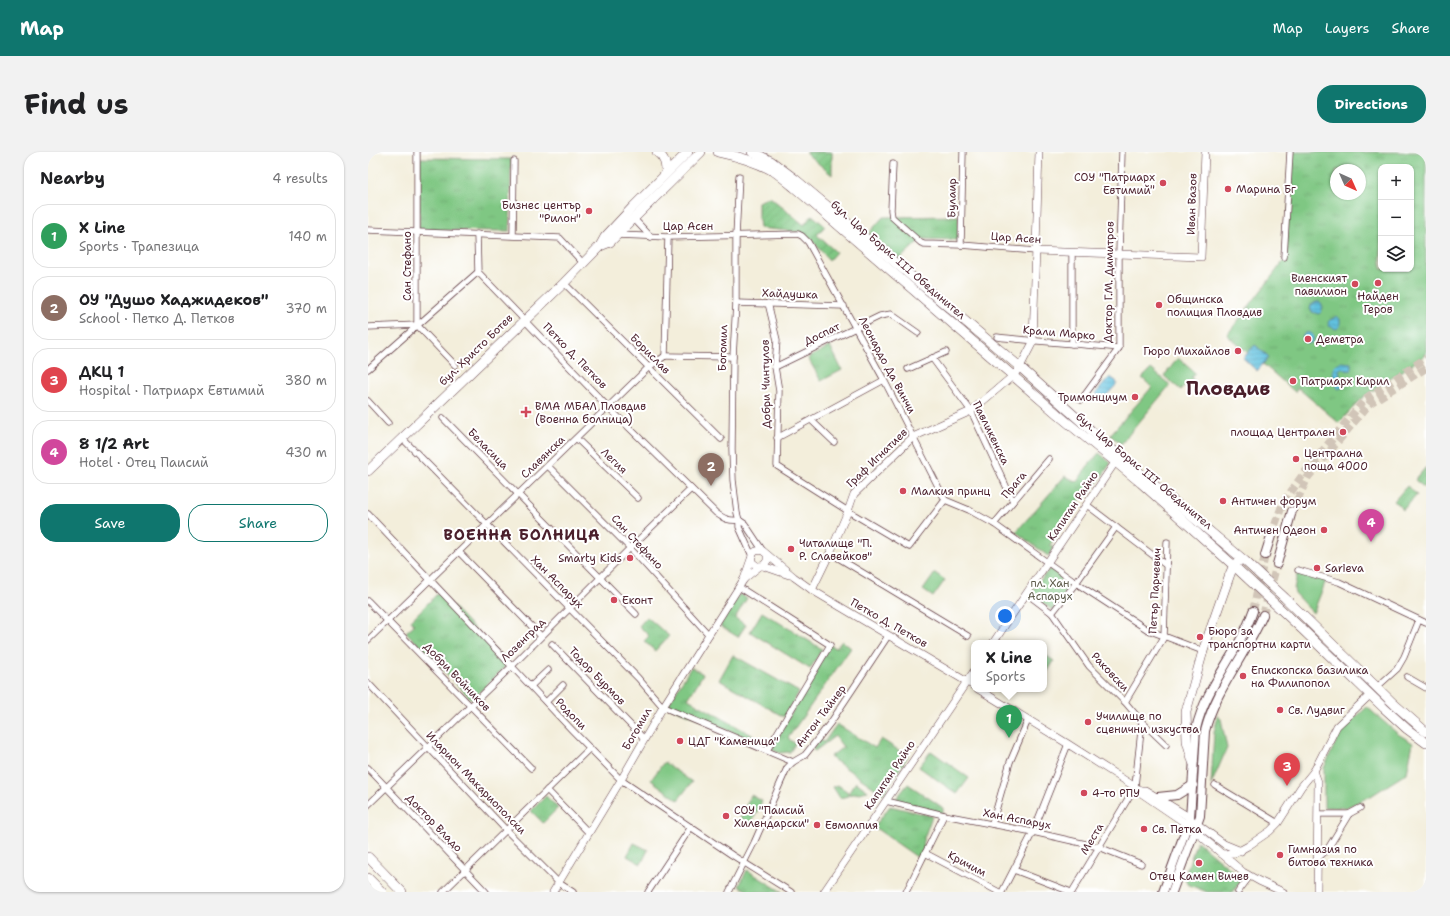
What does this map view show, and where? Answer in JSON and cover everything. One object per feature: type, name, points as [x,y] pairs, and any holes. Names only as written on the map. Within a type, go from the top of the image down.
[{"type":"main road","points":[[657,152],[664,159],[666,173]]},
{"type":"main road","name":"бул. Христо Ботев","points":[[368,471],[564,283],[600,246],[605,237],[688,152]]},
{"type":"main road","name":"бул. Христо Ботев","points":[[600,246],[610,242],[701,152]]},
{"type":"main road","name":"бул. Цар Борис III Обединител","points":[[718,152],[734,155],[756,163],[775,172],[795,188],[1014,375],[1062,418],[1116,461],[1234,565],[1370,695],[1407,729],[1426,743]]},
{"type":"main road","name":"бул. Цар Борис III Обединител","points":[[752,152],[771,161],[795,180],[1020,367],[1093,432],[1245,561],[1426,732]]},
{"type":"main road","points":[[764,152],[771,161]]},
{"type":"main road","points":[[1277,564],[1292,512]]},
{"type":"main road","points":[[1265,555],[1271,536]]},
{"type":"main road","points":[[1193,762],[1188,741],[1186,712],[1203,651],[1234,565],[1238,562],[1245,561]]},
{"type":"main road","points":[[1162,892],[1189,821],[1193,785],[1193,762],[1196,729],[1202,707],[1209,692],[1236,647],[1249,620],[1252,610]]},
{"type":"main road","points":[[1172,892],[1200,816],[1205,731],[1208,719],[1218,696],[1250,641],[1263,615]]},
{"type":"main road","points":[[1158,797],[1177,794],[1193,785]]},
{"type":"main road","points":[[368,857],[402,892]]},
{"type":"main road","points":[[368,878],[382,892]]},
{"type":"street","name":"Сан Стефано","points":[[417,152],[417,325]]},
{"type":"street","name":"Булаир","points":[[961,245],[963,152]]},
{"type":"street","points":[[1033,342],[1039,152]]},
{"type":"street","name":"Доктор Г.М. Димитров","points":[[1081,400],[1119,348],[1119,253],[1122,152]]},
{"type":"street","name":"Иван Вазов","points":[[1201,256],[1205,152]]},
{"type":"street","points":[[1284,257],[1290,152]]},
{"type":"street","points":[[513,235],[514,160]]},
{"type":"street","name":"Цар Асен","points":[[893,164],[891,210],[894,219],[924,244],[961,245],[1072,253],[1201,256]]},
{"type":"street","name":"Богомил","points":[[553,892],[621,780],[663,707],[744,579],[752,557],[739,528],[733,480],[733,358],[739,176]]},
{"type":"street","name":"Цар Асен","points":[[637,215],[636,221],[651,237]]},
{"type":"street","points":[[368,230],[560,238],[583,263]]},
{"type":"street","points":[[368,369],[478,272],[477,234]]},
{"type":"street","name":"Цар Асен","points":[[617,235],[668,237],[798,234]]},
{"type":"street","name":"Леонардо Да Винчи","points":[[798,234],[805,238],[808,242],[844,306],[884,380],[945,500]]},
{"type":"street","points":[[668,237],[665,356],[733,358]]},
{"type":"street","points":[[1072,253],[1072,344]]},
{"type":"street","name":"Петко Д. Петков","points":[[478,272],[608,407],[691,489],[722,518],[730,521],[739,520]]},
{"type":"street","name":"Борислав","points":[[564,283],[721,439]]},
{"type":"street","name":"Хайдушка","points":[[736,303],[844,306]]},
{"type":"street","name":"Добри Чинтулов","points":[[768,303],[777,340],[775,367],[779,391],[776,466],[848,511]]},
{"type":"street","name":"Доспат","points":[[775,367],[880,316],[891,314],[918,333]]},
{"type":"street","points":[[368,327],[417,325],[454,364]]},
{"type":"street","name":"Крали Марко","points":[[997,336],[1033,342],[1119,348]]},
{"type":"street","name":"Граф Игнатиев","points":[[812,590],[830,553],[854,494],[913,437],[972,411],[1014,375],[1020,367],[1033,342]]},
{"type":"street","points":[[908,370],[946,352]]},
{"type":"street","name":"Славянска","points":[[368,640],[577,439],[649,367],[665,356]]},
{"type":"street","name":"Павликенска","points":[[932,358],[972,411],[1013,501]]},
{"type":"street","points":[[777,438],[884,380]]},
{"type":"street","points":[[368,401],[388,423]]},
{"type":"street","name":"Беласица","points":[[443,418],[636,614]]},
{"type":"street","points":[[811,420],[834,442]]},
{"type":"street","name":"Хан Аспарух","points":[[402,438],[638,678],[663,707]]},
{"type":"street","name":"Легия","points":[[577,439],[638,498]]},
{"type":"street","name":"Прага","points":[[994,524],[1049,459]]},
{"type":"street","name":"Капитан Райчо","points":[[996,640],[1116,461]]},
{"type":"street","name":"Сан Стефано","points":[[548,466],[630,548],[709,635]]},
{"type":"street","name":"Лозенград","points":[[368,805],[512,666],[600,577],[691,489]]},
{"type":"street","points":[[848,511],[909,547],[945,500],[969,510],[994,524],[1076,584],[1148,630],[1203,651]]},
{"type":"street","points":[[1087,505],[1167,566]]},
{"type":"street","name":"Родопи","points":[[368,514],[621,780],[744,863],[791,892]]},
{"type":"street","points":[[739,520],[745,524],[765,553],[767,561],[762,566],[754,564],[752,557],[756,551],[765,553]]},
{"type":"street","points":[[1052,613],[1076,584],[1116,527]]},
{"type":"street","name":"Петър Парчевич","points":[[1125,702],[1164,637],[1167,542]]},
{"type":"street","points":[[459,552],[541,636]]},
{"type":"street","name":"Петко Д. Петков","points":[[765,553],[812,590],[971,684]]},
{"type":"street","points":[[830,553],[968,636]]},
{"type":"street","name":"Богомил","points":[[744,579],[762,566]]},
{"type":"street","name":"Петко Д. Петков","points":[[762,566],[794,577]]},
{"type":"street","points":[[1298,570],[1338,582],[1426,623]]},
{"type":"street","points":[[739,587],[830,645],[767,750]]},
{"type":"street","name":"Раковски","points":[[1027,594],[1052,613],[1089,666],[1166,745]]},
{"type":"street","name":"Добри Войников","points":[[368,601],[531,768]]},
{"type":"street","points":[[1377,687],[1397,670],[1419,620]]},
{"type":"street","name":"Антон Тайнер","points":[[729,892],[744,863],[787,768],[793,762],[805,755],[831,722],[888,636]]},
{"type":"street","name":"Тодор Бурмов","points":[[552,644],[644,739]]},
{"type":"street","points":[[531,686],[548,670]]},
{"type":"street","name":"Капитан Райчо","points":[[824,892],[971,676]]},
{"type":"street","points":[[1407,677],[1426,688]]},
{"type":"street","name":"Иларион Макариополски","points":[[368,683],[506,830],[559,883],[573,892]]},
{"type":"street","points":[[546,702],[563,685]]},
{"type":"street","points":[[983,692],[1137,788],[1145,790],[1158,797],[1197,827],[1224,844],[1240,851]]},
{"type":"street","points":[[1222,854],[1231,854],[1240,851],[1261,838],[1278,823],[1314,771],[1337,726],[1370,695]]},
{"type":"street","points":[[663,707],[793,762]]},
{"type":"street","points":[[992,824],[1010,762],[1028,720]]},
{"type":"street","points":[[1142,722],[1137,788],[1141,793],[1189,821]]},
{"type":"street","points":[[1002,892],[1034,832],[1068,744]]},
{"type":"street","points":[[443,892],[590,748]]},
{"type":"street","name":"Доктор Владо","points":[[368,768],[486,892]]},
{"type":"street","points":[[1314,771],[1318,782],[1317,892]]},
{"type":"street","points":[[1215,785],[1278,823]]},
{"type":"street","points":[[547,790],[589,833]]},
{"type":"street","name":"Места","points":[[1072,892],[1130,797]]},
{"type":"street","name":"Хан Аспарух","points":[[886,801],[944,815],[1034,832],[1099,847],[1141,864]]},
{"type":"street","points":[[1318,814],[1349,814],[1360,808]]},
{"type":"street","points":[[1317,859],[1327,850],[1349,814]]},
{"type":"street","points":[[906,892],[944,815]]},
{"type":"street","points":[[648,892],[691,827]]},
{"type":"street","points":[[1197,827],[1222,854],[1250,876],[1283,892]]},
{"type":"street","name":"Кричим","points":[[925,854],[999,892]]},
{"type":"street","points":[[1014,870],[1072,892]]},
{"type":"street","points":[[1238,892],[1250,876]]},
{"type":"green space","points":[[807,152],[832,152],[832,175],[807,154]]},
{"type":"green space","points":[[1292,152],[1426,152],[1426,355],[1363,397],[1339,423],[1298,388],[1295,392],[1263,364],[1269,357],[1255,345],[1248,353],[1227,335],[1286,258]]},
{"type":"green space","points":[[420,158],[511,159],[510,231],[419,230]]},
{"type":"green space","points":[[770,197],[804,225],[812,215],[825,226],[817,235],[836,252],[829,260],[810,238],[799,232],[760,228],[758,219],[758,202]]},
{"type":"green space","points":[[959,216],[958,240],[921,239],[900,259],[869,233],[883,217]]},
{"type":"green space","points":[[830,346],[842,370],[821,381],[808,358]]},
{"type":"green space","points":[[1178,358],[1195,373],[1191,378],[1195,381],[1189,387],[1186,384],[1181,390],[1164,376]]},
{"type":"green space","points":[[1151,369],[1170,385],[1121,444],[1110,435],[1152,387],[1142,378]]},
{"type":"green space","points":[[1099,453],[1111,463],[1088,496],[1084,493],[1050,545],[1054,548],[1048,556],[1016,532],[1065,476],[1077,482]]},
{"type":"green space","points":[[1426,467],[1426,489],[1415,480]]},
{"type":"green space","points":[[1407,486],[1417,495],[1403,510],[1394,501]]},
{"type":"green space","name":"пл. Хан Аспарух","points":[[1050,568],[1072,585],[1052,610],[1030,593]]},
{"type":"green space","points":[[1298,570],[1327,578],[1313,613],[1295,594],[1294,589]]},
{"type":"green space","points":[[935,573],[945,580],[933,597],[923,590]]},
{"type":"green space","points":[[439,592],[508,664],[472,700],[406,632],[414,625],[411,620]]},
{"type":"green space","points":[[739,594],[747,598],[735,618],[746,625],[738,637],[720,626]]},
{"type":"green space","points":[[762,612],[822,649],[810,669],[750,632]]},
{"type":"green space","points":[[647,617],[669,636],[655,651],[644,641],[649,636],[639,626]]},
{"type":"green space","points":[[842,641],[851,648],[788,738],[795,744],[790,752],[779,753],[771,749],[830,645],[836,648]]},
{"type":"green space","points":[[733,655],[799,692],[784,717],[719,680]]},
{"type":"green space","points":[[1047,656],[1054,661],[1047,672]]},
{"type":"green space","points":[[691,667],[703,674],[688,699],[768,744],[767,746],[667,706]]},
{"type":"green space","points":[[1367,707],[1398,734],[1413,743],[1407,773],[1371,796],[1345,808],[1324,807],[1324,768],[1341,731]]},
{"type":"green space","points":[[1217,715],[1221,719],[1227,748],[1211,785],[1214,732]]},
{"type":"green space","points":[[837,724],[875,748],[881,739],[908,756],[883,794],[830,757],[843,747],[835,736],[815,751],[812,749],[819,739],[824,742]]},
{"type":"green space","points":[[931,751],[969,778],[957,794],[919,767]]},
{"type":"green space","points":[[664,762],[692,782],[678,800],[651,780]]},
{"type":"green space","points":[[856,782],[868,791],[849,795],[849,792]]},
{"type":"green space","points":[[908,784],[942,807],[943,813],[894,801]]},
{"type":"green space","points":[[838,785],[848,792],[848,796],[840,798],[833,787]]},
{"type":"green space","points":[[751,795],[762,801],[751,824],[740,818]]},
{"type":"green space","points":[[546,796],[558,808],[543,823],[531,811]]},
{"type":"green space","points":[[890,806],[932,816],[922,844],[927,847],[921,860],[874,827]]},
{"type":"green space","points":[[1197,841],[1242,879],[1233,892],[1207,892],[1187,884],[1184,878]]},
{"type":"green space","points":[[634,843],[648,850],[641,864],[627,856]]},
{"type":"green space","points":[[747,870],[782,892],[749,892],[739,886]]},
{"type":"water","points":[[1316,302],[1320,302],[1322,304],[1322,311],[1319,314],[1312,312],[1310,309],[1311,305]]},
{"type":"water","points":[[1337,316],[1340,319],[1340,326],[1336,329],[1329,326],[1328,322]]},
{"type":"water","points":[[1308,332],[1312,334],[1314,338],[1312,342],[1308,344],[1304,342],[1302,338],[1304,334]]},
{"type":"water","points":[[1255,345],[1269,357],[1257,371],[1243,358]]},
{"type":"water","points":[[1340,362],[1351,363],[1351,370],[1348,371],[1341,368],[1339,370],[1339,379],[1344,384],[1343,387],[1338,389],[1333,374],[1333,368]]},
{"type":"water","points":[[1110,377],[1116,381],[1117,384],[1102,400],[1095,394]]},
{"type":"tunnel","points":[[1271,536],[1283,503],[1302,476],[1365,399],[1426,358]]},
{"type":"tunnel","points":[[1292,511],[1308,477],[1370,403],[1426,368]]},
{"type":"tunnel","points":[[1253,611],[1265,555]]},
{"type":"tunnel","points":[[1263,615],[1277,564]]},
{"type":"place","name":"СОУ \"Патриарх Евтимий\"","points":[[1163,183]]},
{"type":"place","name":"Марина Бг","points":[[1228,189]]},
{"type":"place","name":"Бизнес център \"Рилон\"","points":[[589,211]]},
{"type":"place","name":"Найден Геров","points":[[1378,283]]},
{"type":"place","name":"Виенският павилион","points":[[1355,284]]},
{"type":"place","name":"Общинска полиция Пловдив","points":[[1159,305]]},
{"type":"place","name":"Деметра","points":[[1308,339]]},
{"type":"place","name":"Гюро Михайлов","points":[[1238,351]]},
{"type":"place","name":"Патриарх Кирил","points":[[1293,381]]},
{"type":"place","name":"Тримонциум","points":[[1135,397]]},
{"type":"place","name":"ВМА МБАЛ Пловдив (Военна болница)","points":[[526,412]]},
{"type":"place","name":"площад Централен","points":[[1343,432]]},
{"type":"place","name":"Централна поща 4000","points":[[1296,459]]},
{"type":"place","name":"ОУ \"Душо Хаджидеков\"","points":[[711,486]]},
{"type":"place","name":"Малкия принц","points":[[903,491]]},
{"type":"place","name":"Античен форум","points":[[1223,501]]},
{"type":"place","name":"Античен Одеон","points":[[1324,530]]},
{"type":"place","name":"8 1/2 Art","points":[[1371,542]]},
{"type":"place","name":"Читалище \"П. Р. Славейков\"","points":[[791,549]]},
{"type":"place","name":"Smarty Kids","points":[[630,558]]},
{"type":"place","name":"Sarieva","points":[[1317,568]]},
{"type":"place","name":"Еконт","points":[[614,600]]},
{"type":"place","name":"Бюро за транспортни карти","points":[[1200,637]]},
{"type":"place","name":"Епископска базилика на Филипопол","points":[[1243,676]]},
{"type":"place","name":"Св. Лудвиг","points":[[1280,710]]},
{"type":"place","name":"Училище по сценични изкуства","points":[[1088,722]]},
{"type":"place","name":"X Line","points":[[1009,738]]},
{"type":"place","name":"ЦДГ \"Каменица\"","points":[[680,741]]},
{"type":"place","name":"ДКЦ 1","points":[[1287,786]]},
{"type":"place","name":"4-то РПУ","points":[[1084,793]]},
{"type":"place","name":"СОУ \"Паисий Хилендарски\"","points":[[726,816]]},
{"type":"place","name":"Евмолпия","points":[[817,825]]},
{"type":"place","name":"Св. Петка","points":[[1144,829]]},
{"type":"place","name":"Гимназия по битова техника","points":[[1280,855]]},
{"type":"place","name":"Отец Камен Вичев","points":[[1199,863]]},
{"type":"district","name":"Пловдив","points":[[1228,388]]},
{"type":"district","name":"ВОЕННА БОЛНИЦА","points":[[522,535]]}]
